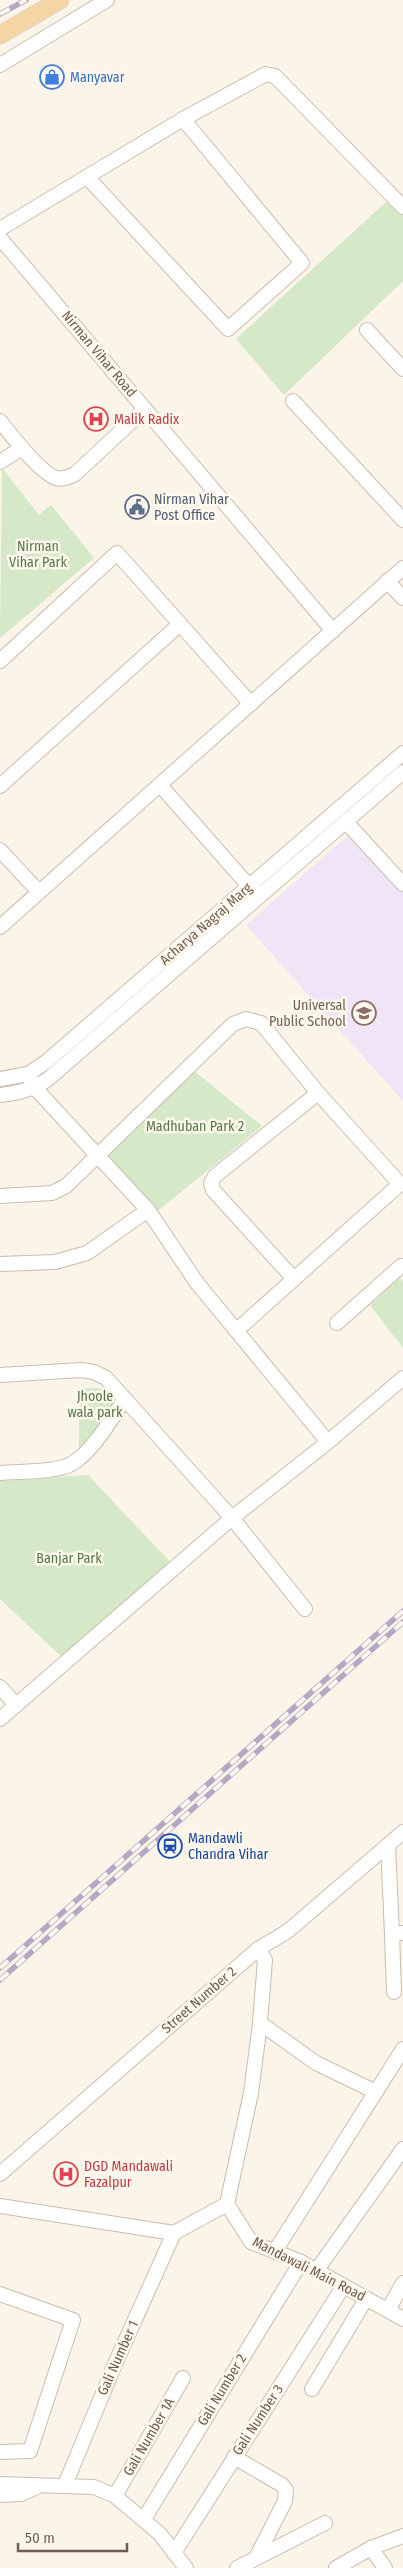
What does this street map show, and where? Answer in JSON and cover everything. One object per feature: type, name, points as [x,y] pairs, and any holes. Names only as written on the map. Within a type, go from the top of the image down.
[{"type":"main road","points":[[0,35],[60,0]]},
{"type":"street","points":[[0,65],[107,0]]},
{"type":"street","points":[[0,229],[88,178],[183,119],[261,75],[271,74],[403,207]]},
{"type":"street","points":[[88,178],[228,329],[302,263],[183,119]]},
{"type":"street","name":"Nirman Vihar Road","points":[[0,238],[333,631]]},
{"type":"street","points":[[367,330],[403,369]]},
{"type":"street","points":[[292,401],[403,520]]},
{"type":"street","points":[[0,421],[22,448],[49,474],[62,479],[70,477],[145,409]]},
{"type":"street","points":[[0,462],[22,448]]},
{"type":"street","points":[[0,661],[117,553],[251,704]]},
{"type":"street","points":[[0,927],[403,568]]},
{"type":"street","points":[[387,582],[403,598]]},
{"type":"street","points":[[0,786],[180,624]]},
{"type":"street","name":"Acharya Nagraj Marg","points":[[0,1079],[28,1074],[46,1062],[403,753]]},
{"type":"street","name":"Acharya Nagraj Marg","points":[[0,1095],[35,1088],[403,772]]},
{"type":"street","points":[[160,785],[258,898]]},
{"type":"street","points":[[346,822],[403,884]]},
{"type":"street","points":[[0,850],[39,892]]},
{"type":"street","points":[[0,1196],[52,1194],[66,1186],[233,1024],[246,1019],[261,1023],[318,1094],[400,1184],[237,1330]]},
{"type":"street","points":[[28,1074],[35,1088],[148,1210],[197,1283],[328,1442]]},
{"type":"street","points":[[294,1279],[213,1190],[211,1183],[215,1176],[318,1094]]},
{"type":"street","points":[[0,1264],[55,1262],[87,1253],[148,1210]]},
{"type":"street","points":[[337,1323],[402,1266]]},
{"type":"street","points":[[0,1375],[81,1370],[94,1372],[106,1378],[232,1518],[305,1609]]},
{"type":"street","points":[[0,1720],[232,1518],[328,1442],[403,1378]]},
{"type":"street","points":[[0,1472],[56,1469],[72,1464],[87,1451],[125,1399]]},
{"type":"street","points":[[0,1687],[16,1705]]},
{"type":"street","name":"Street Number 2","points":[[0,2174],[258,1949],[288,1931],[403,1832]]},
{"type":"street","points":[[388,1845],[398,1934],[394,1992]]},
{"type":"street","points":[[0,2206],[174,2233],[227,2204],[251,2093],[260,2023],[265,1960],[258,1949]]},
{"type":"street","points":[[260,2023],[316,2063],[376,2092]]},
{"type":"street","points":[[275,2250],[403,2050]]},
{"type":"street","points":[[316,2271],[403,2149]]},
{"type":"street","name":"Mandawali Main Road","points":[[227,2204],[251,2242],[301,2262],[403,2319]]},
{"type":"street","name":"Gali Number 1","points":[[65,2485],[114,2364],[174,2233]]},
{"type":"street","name":"Gali Number 2","points":[[144,2519],[301,2262]]},
{"type":"street","points":[[388,2310],[403,2283]]},
{"type":"street","name":"Gali Number 3","points":[[174,2553],[343,2287]]},
{"type":"street","points":[[0,2294],[73,2320],[30,2451],[0,2452]]},
{"type":"street","points":[[312,2389],[366,2298]]},
{"type":"street","name":"Gali Number 1A","points":[[115,2496],[183,2378]]},
{"type":"street","points":[[234,2457],[282,2484],[286,2490],[285,2502],[256,2558]]},
{"type":"street","points":[[0,2484],[21,2484],[37,2487],[65,2485],[94,2487],[115,2496],[160,2534],[186,2568]]},
{"type":"street","points":[[0,2495],[21,2494],[37,2487]]},
{"type":"street","points":[[237,2568],[325,2523]]},
{"type":"street","points":[[336,2568],[371,2548],[403,2536]]},
{"type":"street","points":[[371,2548],[385,2568]]},
{"type":"shaded area","name":"Universal Public School","points":[[353,831],[403,891],[403,1101],[246,925]]},
{"type":"green space","points":[[397,192],[403,198],[403,281],[284,395],[236,339]]},
{"type":"green space","name":"Nirman Vihar Park","points":[[2,468],[39,515],[51,505],[94,558],[0,638]]},
{"type":"green space","name":"Madhuban Park 2","points":[[193,1070],[262,1126],[154,1214],[106,1151]]},
{"type":"green space","points":[[400,1278],[403,1281],[403,1348],[370,1305]]},
{"type":"green space","name":"Jhoole wala park","points":[[79,1388],[119,1388],[117,1400],[79,1458]]},
{"type":"green space","name":"Banjar Park","points":[[88,1475],[172,1564],[62,1657],[0,1599],[0,1481]]},
{"type":"railway","points":[[0,14],[26,0]]},
{"type":"railway","points":[[0,1968],[403,1611]]},
{"type":"railway","points":[[0,1980],[403,1622]]},
{"type":"place","name":"Manyavar","points":[[52,77]]},
{"type":"place","name":"Malik Radix","points":[[96,419]]},
{"type":"place","name":"Nirman Vihar Post Office","points":[[137,507]]},
{"type":"place","name":"Universal Public School","points":[[364,1013]]},
{"type":"place","name":"Mandawli Chandra Vihar","points":[[170,1846]]},
{"type":"place","name":"DGD Mandawali Fazalpur","points":[[66,2174]]}]
